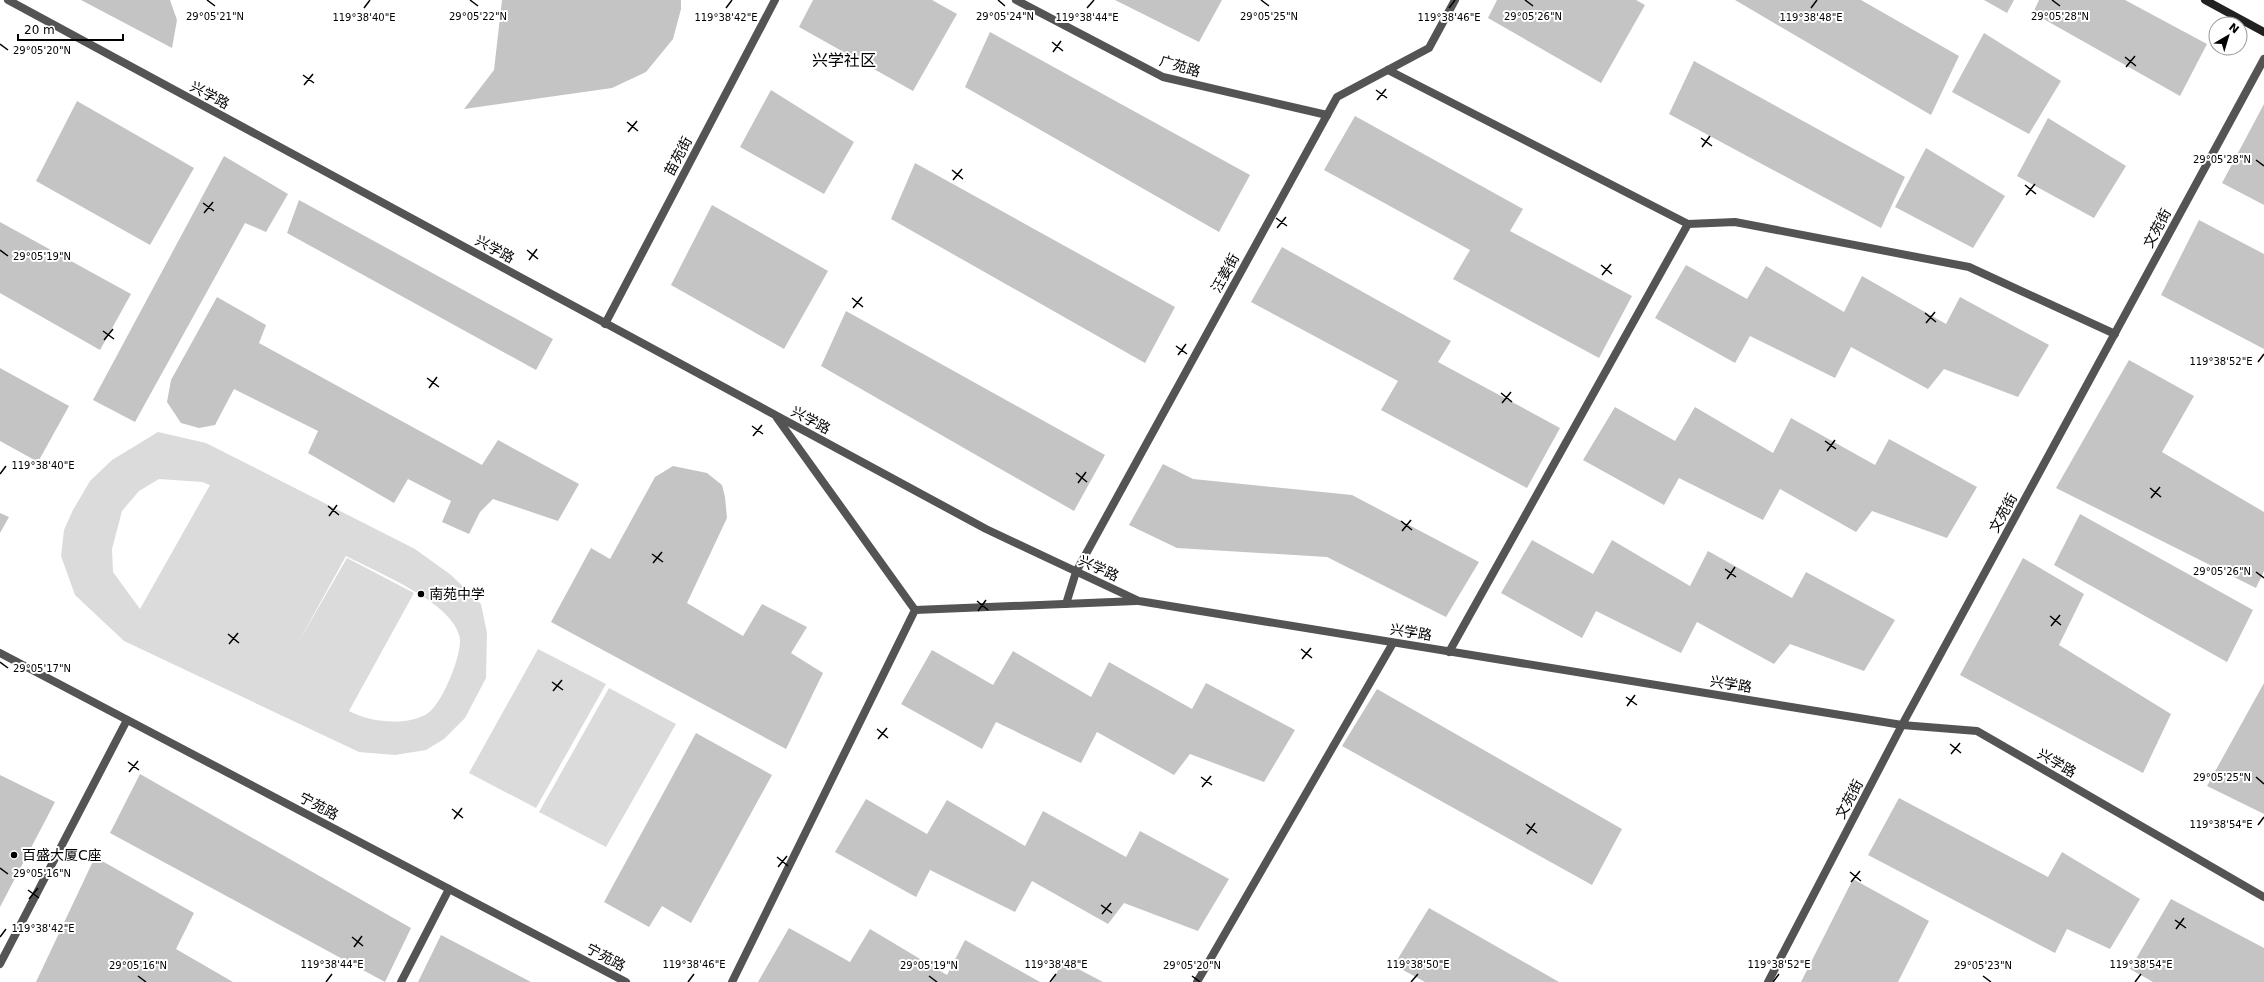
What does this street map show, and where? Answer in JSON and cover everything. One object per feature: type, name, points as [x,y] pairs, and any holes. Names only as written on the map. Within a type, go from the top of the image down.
[{"type":"street","name":"兴学路","points":[[8,0],[986,530],[1139,601],[1902,725],[1977,731],[2264,897]]},
{"type":"street","name":"苗苑街","points":[[605,324],[775,0]]},
{"type":"street","name":"广苑路","points":[[1016,0],[1163,77],[1327,114]]},
{"type":"street","name":"汪姜街","points":[[1066,604],[1076,572],[1337,97],[1429,48],[1455,0]]},
{"type":"street","points":[[2205,0],[2264,32]]},
{"type":"street","name":"文苑街","points":[[1768,982],[1902,725],[2264,59]]},
{"type":"street","points":[[1388,70],[1688,224],[1735,222],[1969,267],[2115,334]]},
{"type":"street","points":[[1449,652],[1688,224]]},
{"type":"street","points":[[776,416],[915,610]]},
{"type":"street","points":[[915,610],[1139,601]]},
{"type":"street","points":[[732,982],[915,610]]},
{"type":"street","points":[[1197,982],[1393,643]]},
{"type":"street","name":"宁苑路","points":[[0,653],[626,982]]},
{"type":"street","points":[[0,964],[127,720]]},
{"type":"street","points":[[401,982],[449,889]]},
{"type":"shaded area","points":[[158,432],[206,443],[415,549],[451,575],[481,604],[487,633],[486,678],[465,718],[444,739],[426,750],[395,755],[359,752],[124,641],[75,595],[61,556],[64,530],[73,510],[90,481],[112,460]],"holes":[[[159,479],[202,482],[210,485],[140,609],[113,572],[112,549],[122,511],[139,491]],[[346,556],[404,585],[433,603],[453,623],[459,633],[459,648],[454,669],[437,703],[425,715],[407,721],[387,721],[366,718],[349,711],[414,593],[347,558],[298,643]]]},
{"type":"shaded area","points":[[538,649],[606,684],[536,808],[469,773]]},
{"type":"shaded area","points":[[609,688],[676,724],[606,847],[539,812]]},
{"type":"building","points":[[81,0],[170,0],[177,20],[172,48]]},
{"type":"building","points":[[502,0],[681,0],[681,9],[673,39],[646,72],[612,88],[464,109],[494,70]]},
{"type":"building","points":[[813,0],[932,0],[957,14],[913,91],[799,27]]},
{"type":"building","points":[[1115,0],[1222,0],[1199,42]]},
{"type":"building","points":[[1497,0],[1636,0],[1645,5],[1601,83],[1488,18]]},
{"type":"building","points":[[1735,0],[1861,0],[1959,56],[1931,115]]},
{"type":"building","points":[[1984,0],[2014,0],[2007,13]]},
{"type":"building","points":[[2039,0],[2125,0],[2207,44],[2180,96],[2033,13]]},
{"type":"building","points":[[990,32],[1250,175],[1219,232],[965,87]]},
{"type":"building","points":[[1984,33],[2061,81],[2029,134],[1952,92]]},
{"type":"building","points":[[1694,61],[1905,177],[1881,228],[1669,114]]},
{"type":"building","points":[[771,90],[854,142],[824,194],[740,147]]},
{"type":"building","points":[[77,101],[194,168],[150,245],[36,181]]},
{"type":"building","points":[[2264,104],[2264,205],[2222,183]]},
{"type":"building","points":[[1355,116],[1523,209],[1510,231],[1632,296],[1599,358],[1453,279],[1470,250],[1324,170]]},
{"type":"building","points":[[2048,118],[2126,166],[2094,218],[2017,176]]},
{"type":"building","points":[[1926,148],[2005,196],[1973,248],[1895,207]]},
{"type":"building","points":[[224,156],[288,194],[266,232],[245,223],[135,422],[93,400]]},
{"type":"building","points":[[915,163],[1175,307],[1145,363],[891,219]]},
{"type":"building","points":[[299,200],[553,339],[536,370],[287,233]]},
{"type":"building","points":[[712,205],[828,271],[784,349],[671,285]]},
{"type":"building","points":[[2199,220],[2264,254],[2264,349],[2161,295]]},
{"type":"building","points":[[0,222],[131,294],[100,350],[0,293]]},
{"type":"building","points":[[1282,247],[1451,341],[1438,362],[1560,428],[1527,488],[1381,410],[1398,381],[1251,302]]},
{"type":"building","points":[[1686,265],[1747,299],[1766,266],[1844,312],[1862,276],[1946,324],[1960,297],[2049,345],[2018,397],[1944,369],[1928,389],[1851,347],[1835,378],[1750,336],[1735,363],[1655,318]]},
{"type":"building","points":[[217,297],[266,325],[259,343],[482,465],[498,440],[579,484],[558,521],[493,499],[480,512],[469,534],[442,522],[451,501],[408,479],[394,503],[308,453],[318,431],[234,389],[215,425],[199,428],[181,423],[167,402],[171,380]]},
{"type":"building","points":[[846,311],[1105,455],[1074,511],[821,366]]},
{"type":"building","points":[[2129,360],[2194,396],[2162,452],[2264,512],[2264,571],[2256,588],[2056,488]]},
{"type":"building","points":[[0,368],[69,406],[38,462],[0,441]]},
{"type":"building","points":[[1615,407],[1675,441],[1695,407],[1773,453],[1791,418],[1875,465],[1889,439],[1977,487],[1947,538],[1872,511],[1856,532],[1780,489],[1763,520],[1679,478],[1664,505],[1583,460]]},
{"type":"building","points":[[1163,464],[1193,479],[1352,495],[1479,562],[1446,617],[1327,557],[1177,548],[1129,525]]},
{"type":"building","points":[[673,466],[707,473],[722,485],[725,497],[727,518],[687,603],[743,636],[762,604],[807,627],[791,653],[823,673],[786,749],[551,622],[591,548],[610,559],[655,477]]},
{"type":"building","points":[[0,513],[9,517],[0,533]]},
{"type":"building","points":[[2080,514],[2253,610],[2227,662],[2054,565]]},
{"type":"building","points":[[1532,540],[1593,574],[1612,540],[1690,586],[1708,551],[1792,598],[1806,572],[1895,620],[1864,671],[1790,644],[1774,664],[1697,622],[1681,653],[1596,611],[1582,638],[1501,593]]},
{"type":"building","points":[[2023,558],[2084,594],[2059,645],[2171,714],[2143,773],[1960,675]]},
{"type":"building","points":[[932,650],[993,685],[1013,651],[1091,697],[1109,662],[1192,709],[1206,683],[1295,730],[1264,782],[1190,754],[1174,775],[1097,732],[1081,763],[996,722],[982,749],[901,704]]},
{"type":"building","points":[[2264,683],[2264,814],[2207,786]]},
{"type":"building","points":[[1377,689],[1622,829],[1592,885],[1342,746]]},
{"type":"building","points":[[696,733],[772,775],[691,923],[662,906],[649,927],[604,902]]},
{"type":"building","points":[[140,774],[411,928],[385,982],[110,833]]},
{"type":"building","name":"百盛大厦C座","points":[[0,775],[55,802],[0,907]]},
{"type":"building","points":[[1899,798],[2048,877],[2062,852],[2140,899],[2110,949],[2067,929],[2055,953],[1868,855]]},
{"type":"building","points":[[866,799],[927,834],[947,800],[1025,846],[1043,811],[1126,857],[1140,831],[1229,879],[1198,931],[1124,903],[1108,924],[1032,881],[1015,912],[930,870],[916,897],[835,852]]},
{"type":"building","points":[[95,857],[194,913],[176,949],[233,982],[36,982]]},
{"type":"building","points":[[1853,879],[1929,921],[1898,982],[1801,982]]},
{"type":"building","points":[[2171,899],[2264,948],[2264,982],[2153,982],[2130,969]]},
{"type":"building","points":[[1429,908],[1559,982],[1425,982],[1394,965]]},
{"type":"building","points":[[789,928],[850,962],[870,929],[947,975],[965,940],[1040,982],[758,982]]},
{"type":"building","points":[[441,935],[531,982],[418,982]]},
{"type":"building","points":[[1063,961],[1103,982],[1052,982]]},
{"type":"place","name":"南苑中学","points":[[421,594]]},
{"type":"place","name":"百盛大厦C座","points":[[14,855]]},
{"type":"district","name":"兴学社区","points":[[844,60]]}]
